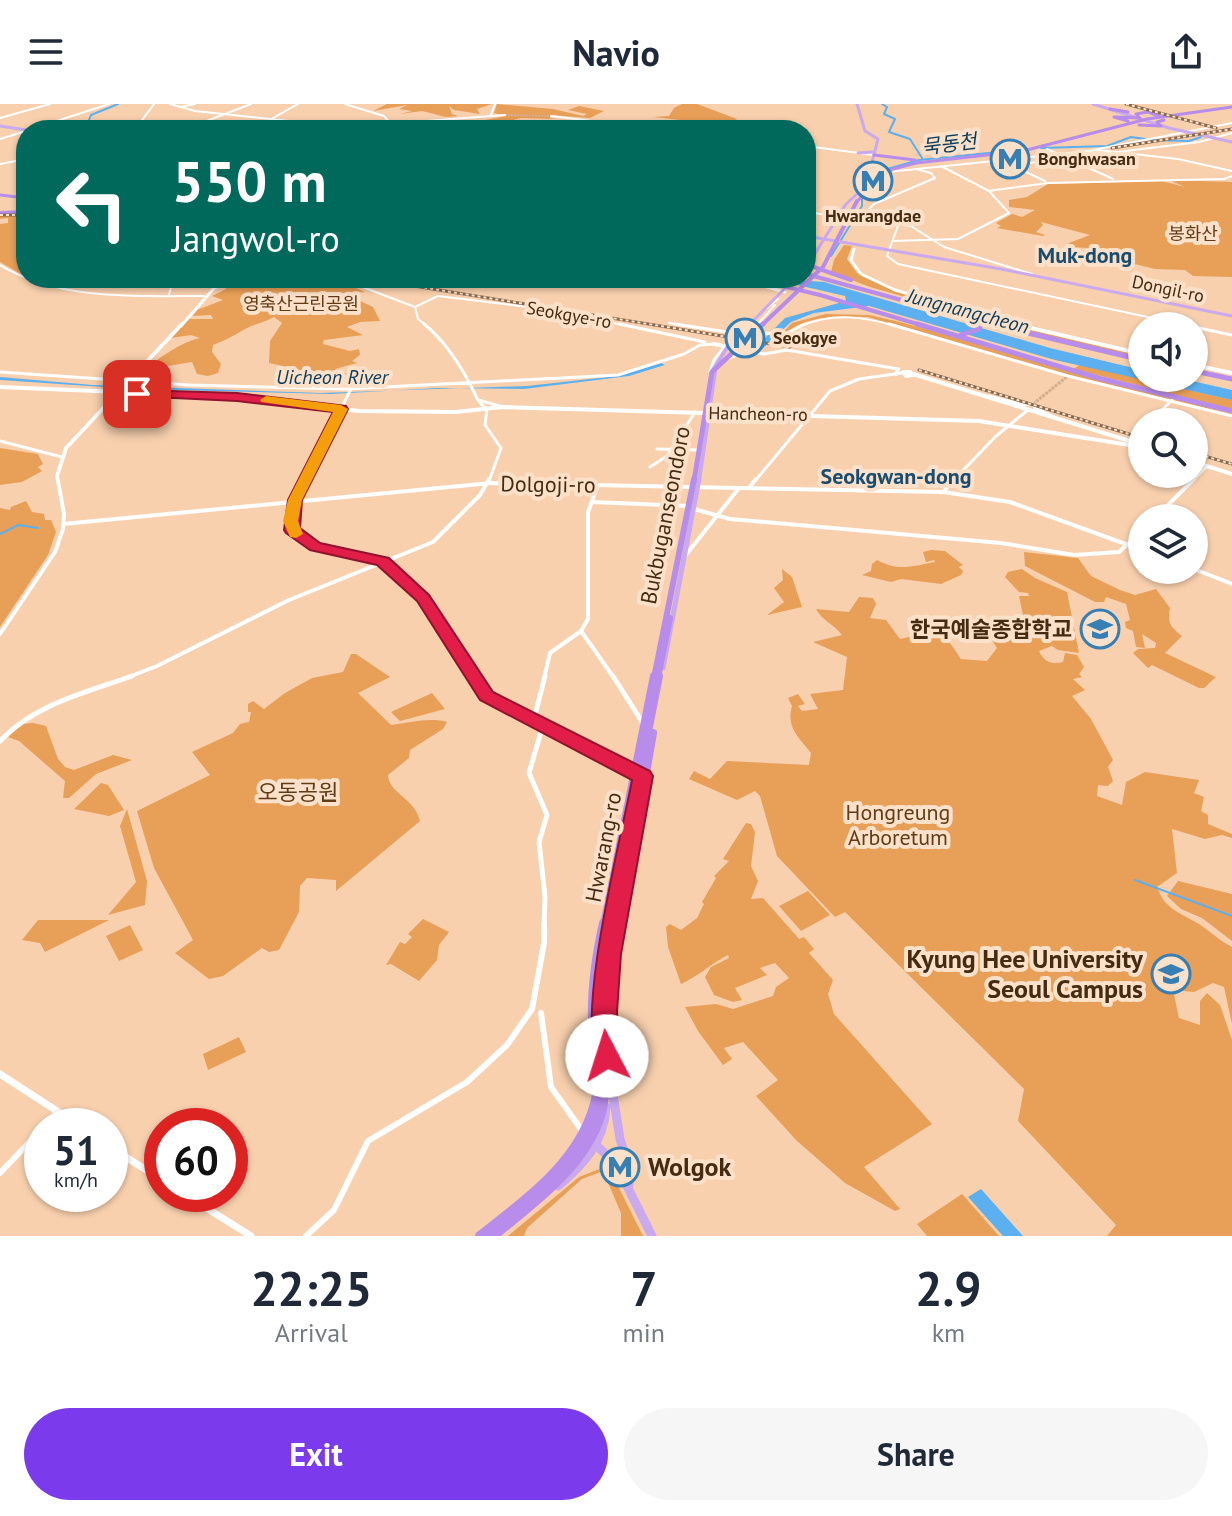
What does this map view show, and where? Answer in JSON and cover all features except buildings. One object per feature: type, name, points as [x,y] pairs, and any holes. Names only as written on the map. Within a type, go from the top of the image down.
[{"type":"highway","name":"Bukbuganseondoro","points":[[816,272],[825,264],[855,204],[875,177],[899,166],[1015,153],[1145,120],[1232,108]]},
{"type":"highway","points":[[1110,109],[1188,114]]},
{"type":"highway","points":[[1110,109],[1117,112],[1113,118],[1126,123],[1123,125]]},
{"type":"highway","points":[[1161,126],[1157,122],[1188,114]]},
{"type":"highway","points":[[1145,120],[1114,117],[1145,120]]},
{"type":"highway","name":"Bukbuganseondoro","points":[[1030,150],[1145,120]]},
{"type":"highway","points":[[1104,132],[1142,124],[1161,126]]},
{"type":"highway","points":[[873,155],[945,163],[1015,153]]},
{"type":"highway","points":[[910,161],[1015,153]]},
{"type":"highway","points":[[817,268],[891,293]]},
{"type":"highway","points":[[816,274],[1037,336],[1128,354]]},
{"type":"highway","points":[[858,286],[961,312],[1037,336]]},
{"type":"highway","points":[[776,288],[787,294],[829,298],[931,333],[1003,350]]},
{"type":"highway","points":[[784,288],[829,298],[878,315]]},
{"type":"highway","name":"Bukbuganseondoro","points":[[493,1236],[557,1182],[589,1139],[601,1112],[605,1074],[600,1020],[605,952],[693,486],[709,378],[718,365],[799,288]]},
{"type":"highway","points":[[779,307],[787,294]]},
{"type":"highway","points":[[779,307],[797,297],[811,296],[1232,413]]},
{"type":"highway","points":[[844,304],[857,307]]},
{"type":"highway","name":"Bukbuganseondoro","points":[[480,1236],[554,1176],[578,1144],[593,1111],[599,1079],[593,1020],[598,952],[702,454],[712,378],[720,365],[779,307]]},
{"type":"highway","points":[[931,333],[962,335],[977,331],[981,324],[961,312]]},
{"type":"highway","points":[[1208,372],[1232,379]]},
{"type":"highway","points":[[627,864],[641,806],[657,706],[652,695]]},
{"type":"highway","points":[[608,912],[609,877],[639,725],[652,695]]},
{"type":"main road","points":[[60,120],[109,104]]},
{"type":"main road","points":[[170,104],[281,120]]},
{"type":"main road","points":[[345,104],[384,116],[388,120]]},
{"type":"main road","points":[[856,104],[861,131],[876,139],[873,155]]},
{"type":"main road","points":[[816,250],[838,215],[864,188],[878,139],[864,130],[856,104]]},
{"type":"main road","points":[[1093,104],[1161,126],[1232,142]]},
{"type":"main road","points":[[442,120],[505,115]]},
{"type":"main road","points":[[551,116],[584,120]]},
{"type":"main road","points":[[816,147],[873,155]]},
{"type":"main road","points":[[1104,147],[1116,152]]},
{"type":"main road","points":[[868,173],[1092,150],[1129,152],[1232,173]]},
{"type":"main road","points":[[1143,150],[1139,152],[1146,155]]},
{"type":"main road","name":"Dongil-ro","points":[[816,239],[1006,269],[1232,316]]},
{"type":"main road","points":[[816,253],[822,240]]},
{"type":"main road","points":[[851,246],[851,260],[856,270],[886,287],[1128,353]]},
{"type":"main road","name":"Dongil-ro","points":[[851,246],[889,251]]},
{"type":"main road","points":[[0,634],[55,552],[63,524],[57,476],[69,445],[215,288]]},
{"type":"main road","points":[[767,288],[787,294]]},
{"type":"main road","name":"Hwarang-ro","points":[[493,1236],[554,1181],[588,1137],[603,1087],[600,958],[682,560],[708,415],[711,380],[715,368],[731,346],[791,288]]},
{"type":"main road","name":"Hwarang-ro","points":[[762,316],[779,307]]},
{"type":"main road","name":"Seokgye-ro","points":[[714,344],[746,351]]},
{"type":"main road","points":[[1208,370],[1232,373]]},
{"type":"main road","points":[[900,373],[931,379],[1029,409],[1117,440],[1128,438]]},
{"type":"main road","points":[[0,387],[237,397],[341,409]]},
{"type":"main road","points":[[106,393],[113,400]]},
{"type":"main road","points":[[113,400],[137,394]]},
{"type":"main road","name":"Hancheon-ro","points":[[341,409],[473,410],[505,407],[979,421],[1117,440],[1126,444]]},
{"type":"main road","name":"Hwarang-ro","points":[[695,490],[708,415]]},
{"type":"main road","points":[[1098,439],[1105,438],[1104,433]]},
{"type":"main road","points":[[1208,467],[1232,474]]},
{"type":"main road","name":"Dolgoji-ro","points":[[63,524],[488,483],[598,485],[695,490],[749,488],[943,492],[996,499],[1033,509],[1128,545]]},
{"type":"main road","points":[[1208,575],[1232,584]]},
{"type":"main road","name":"Hwarang-ro","points":[[644,755],[646,728],[664,650]]},
{"type":"main road","name":"Hwarang-ro","points":[[601,1014],[640,774]]},
{"type":"main road","points":[[615,878],[621,886]]},
{"type":"main road","name":"Hwarang-ro","points":[[601,1034],[620,1139],[629,1169],[629,1185]]},
{"type":"main road","points":[[0,1074],[51,1108]]},
{"type":"main road","points":[[493,1236],[570,1177],[597,1145],[606,1118],[603,1087]]},
{"type":"main road","points":[[588,1137],[616,1164],[652,1236]]},
{"type":"main road","points":[[213,1212],[251,1236]]},
{"type":"street","points":[[0,118],[50,104]]},
{"type":"street","points":[[180,107],[195,104]]},
{"type":"street","points":[[209,120],[251,104]]},
{"type":"street","points":[[272,119],[298,104]]},
{"type":"street","points":[[491,115],[495,104]]},
{"type":"street","points":[[1092,150],[1232,123]]},
{"type":"street","points":[[1129,152],[1199,142],[1232,133]]},
{"type":"street","points":[[1047,147],[1115,180]]},
{"type":"street","points":[[1011,165],[1116,152]]},
{"type":"street","points":[[1000,160],[1048,183]]},
{"type":"street","points":[[892,241],[954,240],[1010,212],[988,191],[941,166]]},
{"type":"street","points":[[860,218],[874,204],[935,178],[931,173],[916,169]]},
{"type":"street","points":[[988,191],[1048,183],[1224,179],[1232,173]]},
{"type":"street","points":[[816,213],[911,226],[931,241],[1006,269],[1051,279]]},
{"type":"street","points":[[899,223],[888,259],[902,265],[1128,313]]},
{"type":"street","points":[[56,288],[204,296]]},
{"type":"street","points":[[169,294],[173,288]]},
{"type":"street","points":[[0,741],[18,722],[34,712],[157,666],[289,600],[433,542],[488,483],[501,448],[486,430],[483,419],[486,409],[476,400],[470,384],[436,333],[418,319],[415,307],[365,288]]},
{"type":"street","name":"Hwarang-ro","points":[[736,333],[787,294]]},
{"type":"street","name":"Seokgye-ro","points":[[415,307],[438,296],[552,310],[714,344]]},
{"type":"street","points":[[711,380],[729,358],[746,351],[760,340],[753,329],[755,325],[779,307]]},
{"type":"street","points":[[788,341],[787,333],[808,322],[836,317],[867,317],[1078,379],[1232,413]]},
{"type":"street","points":[[657,332],[667,325],[736,333],[781,333]]},
{"type":"street","points":[[748,325],[755,325]]},
{"type":"street","points":[[748,325],[756,333]]},
{"type":"street","points":[[1208,330],[1232,335]]},
{"type":"street","points":[[0,372],[130,382],[351,389],[630,372],[700,345],[714,344]]},
{"type":"street","name":"Hwarang-ro","points":[[711,380],[716,356],[725,346]]},
{"type":"street","points":[[746,351],[764,354],[784,348],[900,373]]},
{"type":"street","points":[[716,356],[726,355],[729,358]]},
{"type":"street","points":[[749,488],[807,415],[839,385],[862,378],[900,373]]},
{"type":"street","points":[[351,389],[295,500],[291,526],[302,539],[320,548],[383,562],[423,598],[487,696],[537,725],[640,774]]},
{"type":"street","points":[[982,395],[1023,405],[1033,404],[1036,409],[1061,420]]},
{"type":"street","points":[[476,400],[505,407]]},
{"type":"street","points":[[1164,408],[1172,400]]},
{"type":"street","points":[[943,492],[1029,409]]},
{"type":"street","points":[[650,467],[663,459],[695,412]]},
{"type":"street","points":[[0,441],[62,457]]},
{"type":"street","points":[[657,449],[701,450]]},
{"type":"street","points":[[306,1236],[334,1210],[368,1141],[467,1082],[507,1045],[532,1009],[544,943],[545,897],[539,842],[547,815],[543,798],[529,773],[541,732],[537,725],[536,707],[548,656],[558,645],[581,631],[588,619],[588,512],[598,485]]},
{"type":"street","points":[[682,560],[739,488]]},
{"type":"street","points":[[1169,504],[1185,488]]},
{"type":"street","points":[[592,502],[692,507],[718,517],[1001,543],[1058,554],[1109,554],[1121,551],[1128,545]]},
{"type":"street","points":[[581,631],[596,648],[646,728]]},
{"type":"street","points":[[541,1013],[551,1087],[561,1105],[588,1137]]},
{"type":"street","points":[[0,1173],[24,1147]]},
{"type":"green space","points":[[387,104],[492,104],[477,109],[480,114],[454,110],[449,106],[452,114],[458,116],[446,117],[422,111],[400,114],[412,111],[399,109],[407,105],[373,111]]},
{"type":"green space","points":[[497,104],[553,109],[583,116],[587,114],[568,110],[579,106],[604,111],[590,118],[550,115],[550,118],[557,119],[485,120],[506,116],[494,113]]},
{"type":"green space","points":[[682,104],[697,104],[737,119],[653,117],[669,116],[674,108]]},
{"type":"green space","name":"봉화산","points":[[1169,180],[1232,182],[1232,277],[1193,276],[1185,270],[1155,269],[1126,262],[1127,256],[1105,252],[1106,249],[1069,247],[1069,243],[1090,235],[1041,222],[1043,225],[1036,232],[1043,236],[997,228],[1001,226],[996,223],[1012,214],[1022,217],[1035,210],[1009,207],[1009,200],[1027,197],[1048,184],[1162,181],[1185,187]]},
{"type":"green space","points":[[16,215],[16,271],[0,262],[0,224],[8,223],[8,218],[0,219],[0,216]]},
{"type":"green space","points":[[844,245],[852,246],[847,259],[857,273],[894,291],[1031,330],[1128,352],[1128,356],[1031,333],[870,287],[831,272],[834,260]]},
{"type":"green space","name":"영축산근린공원","points":[[356,288],[365,292],[330,294],[328,303],[360,301],[373,307],[380,321],[360,322],[347,327],[363,335],[324,340],[323,344],[350,351],[359,349],[360,355],[352,361],[357,363],[335,369],[340,373],[355,374],[328,376],[269,363],[270,341],[282,323],[274,317],[213,345],[212,352],[221,364],[218,373],[208,376],[197,374],[192,362],[168,366],[157,364],[157,360],[172,350],[200,338],[191,335],[171,338],[188,319],[213,319],[211,315],[193,316],[197,310],[223,300],[212,296],[226,289]]},
{"type":"green space","points":[[826,314],[869,315],[1128,385],[1128,390],[1064,375],[868,317],[837,317],[805,322],[787,332],[785,342],[775,341],[792,323]]},
{"type":"green space","points":[[1080,365],[1128,376],[1128,383],[1073,369]]},
{"type":"green space","points":[[1137,392],[1153,392],[1232,414]]},
{"type":"green space","points":[[1164,392],[1197,392],[1232,400],[1232,409]]},
{"type":"green space","points":[[0,448],[38,454],[43,464],[38,467],[42,471],[22,482],[0,485]]},
{"type":"green space","points":[[26,501],[32,512],[44,514],[45,520],[51,520],[56,532],[48,555],[0,627],[0,508],[10,510]]},
{"type":"green space","points":[[945,551],[963,565],[959,567],[963,571],[961,575],[941,584],[901,579],[891,582],[862,575],[871,571],[872,564],[877,560],[899,567],[935,562],[926,562],[923,552]]},
{"type":"green space","points":[[1024,552],[1078,558],[1091,576],[1135,595],[1156,589],[1170,608],[1170,624],[1182,636],[1165,653],[1216,677],[1204,688],[1199,688],[1152,665],[1148,668],[1133,653],[1138,649],[1155,648],[1156,643],[1142,634],[1145,648],[1136,647],[1133,631],[1126,628],[1125,622],[1130,620],[1126,604],[1106,597],[1104,602],[1095,602],[1025,566]]},
{"type":"green space","points":[[782,569],[792,577],[802,607],[767,615],[784,602],[774,588],[783,580]]},
{"type":"green space","name":"Hongreung Arboretum","points":[[1022,569],[1067,592],[1079,653],[1052,646],[1039,651],[1043,658],[1052,663],[1063,662],[1065,653],[1077,655],[1084,667],[1079,674],[1082,677],[1073,679],[1085,690],[1072,696],[1091,719],[1113,760],[1108,767],[1113,781],[1108,786],[1098,785],[1097,796],[1122,805],[1126,782],[1145,772],[1199,780],[1194,793],[1204,797],[1201,811],[1208,815],[1208,824],[1232,834],[1232,838],[1222,835],[1205,839],[1172,829],[1177,873],[1157,887],[1169,906],[1232,947],[1232,1024],[1224,987],[1213,983],[1194,992],[1173,990],[1179,1018],[1200,1025],[1200,1001],[1207,993],[1220,1005],[1232,1040],[1232,1236],[1107,1236],[1116,1225],[1018,1121],[1024,1089],[845,912],[835,917],[777,856],[760,796],[755,791],[737,800],[689,779],[694,771],[710,779],[727,761],[809,765],[811,753],[792,726],[792,706],[788,698],[798,694],[805,704],[798,706],[802,711],[818,709],[810,694],[843,690],[847,657],[813,642],[842,635],[816,609],[849,612],[859,597],[873,598],[876,604],[870,618],[886,620],[900,639],[909,637],[926,642],[941,630],[961,659],[987,661],[997,648],[992,640],[1027,634],[1019,596],[1029,596],[1028,593],[1019,592],[1005,577],[1008,572]]},
{"type":"green space","name":"오동공원","points":[[351,654],[356,654],[390,677],[358,693],[391,725],[426,720],[447,722],[443,729],[410,750],[409,758],[388,775],[393,787],[413,807],[420,821],[336,891],[336,880],[307,878],[300,886],[299,912],[279,950],[269,952],[262,948],[223,976],[209,979],[175,953],[193,940],[154,868],[137,811],[210,775],[192,752],[233,733],[240,724],[249,722],[251,712],[248,712],[248,704],[253,701],[264,709],[312,678],[343,672]]},
{"type":"green space","points":[[432,693],[445,709],[400,721],[391,712]]},
{"type":"green space","points":[[22,724],[46,726],[58,759],[65,767],[74,770],[113,755],[132,760],[96,774],[69,798],[63,798],[65,781],[19,741],[8,737]]},
{"type":"green space","points":[[101,783],[108,785],[124,810],[109,816],[74,809]]},
{"type":"green space","points":[[127,809],[147,881],[145,905],[108,915],[136,882],[120,826]]},
{"type":"green space","points":[[746,823],[751,824],[755,832],[751,866],[758,881],[751,899],[763,898],[799,939],[804,937],[814,949],[809,953],[833,980],[828,994],[834,1014],[932,1124],[864,1167],[900,1209],[895,1211],[845,1183],[796,1140],[756,1096],[778,1080],[743,1042],[724,1048],[732,1059],[723,1065],[685,1007],[716,1004],[733,1009],[773,996],[776,987],[789,978],[775,963],[760,968],[767,975],[735,988],[742,1000],[733,1002],[714,995],[705,977],[711,967],[729,958],[728,955],[681,984],[668,947],[666,927],[670,924],[681,930],[697,918],[716,878],[714,876],[729,861],[723,859]]},
{"type":"green space","points":[[1178,881],[1232,894],[1232,941],[1202,918],[1181,909],[1167,896]]},
{"type":"green space","points":[[808,891],[830,915],[801,931],[779,906]]},
{"type":"green space","points":[[423,919],[449,932],[439,945],[437,960],[419,981],[391,964],[386,965],[400,942],[405,944],[412,937],[408,934]]},
{"type":"green space","points":[[38,920],[109,920],[45,952],[40,943],[22,940]]},
{"type":"green space","points":[[130,925],[143,950],[119,961],[106,936]]},
{"type":"green space","points":[[239,1037],[246,1052],[208,1070],[203,1054]]},
{"type":"green space","points":[[602,1168],[611,1172],[643,1236],[621,1236],[621,1213],[603,1171],[582,1179],[527,1228],[524,1236],[508,1236],[579,1177]]},
{"type":"green space","points":[[962,1194],[999,1236],[927,1236],[917,1224]]},
{"type":"water","points":[[816,281],[824,282],[1050,348],[1128,367],[1128,376],[1055,360],[869,306],[814,313],[791,322],[760,351],[755,348],[785,318],[846,301],[845,296],[810,288],[816,288]]},
{"type":"water","points":[[661,363],[665,365],[629,376],[524,389],[460,388],[527,386],[617,376]]},
{"type":"water","points":[[0,377],[93,385],[321,393],[392,391],[331,394],[133,389],[0,380]]},
{"type":"water","points":[[1208,385],[1232,390],[1232,400],[1197,392],[1208,392]]},
{"type":"water","points":[[981,1189],[1023,1236],[1003,1236],[968,1197]]},
{"type":"waterway","points":[[89,120],[91,115],[118,104]]},
{"type":"waterway","points":[[882,104],[887,107],[884,114],[895,119],[889,132],[910,139],[922,158]]},
{"type":"waterway","name":"묵동천","points":[[1041,148],[1107,146],[1131,137],[1145,139]]},
{"type":"waterway","name":"묵동천","points":[[1151,140],[1189,141],[1201,137]]},
{"type":"waterway","name":"묵동천","points":[[884,170],[919,160],[1027,149]]},
{"type":"waterway","name":"묵동천","points":[[831,256],[862,206],[862,196]]},
{"type":"waterway","points":[[0,534],[18,525],[38,528]]},
{"type":"waterway","points":[[1135,880],[1232,916]]},
{"type":"tunnel","points":[[505,115],[551,116]]},
{"type":"tunnel","points":[[1033,404],[1068,376]]},
{"type":"railway","points":[[1126,104],[1216,128]]},
{"type":"railway","points":[[1112,148],[1232,129]]},
{"type":"railway","points":[[0,215],[16,215]]},
{"type":"railway","points":[[427,288],[790,347]]},
{"type":"railway","points":[[919,370],[1128,434]]},
{"type":"railway","points":[[1208,457],[1232,464]]},
{"type":"slow traffic","points":[[266,400],[341,409],[295,500],[291,521],[296,534]]},
{"type":"place","name":"Bonghwasan","points":[[1010,159]]},
{"type":"place","name":"Hwarangdae","points":[[873,181]]},
{"type":"place","name":"Seokgye","points":[[745,338]]},
{"type":"place","name":"한국예술종합학교","points":[[1100,629]]},
{"type":"place","name":"Kyung Hee University Seoul Campus","points":[[1171,974]]},
{"type":"place","name":"Wolgok","points":[[620,1167]]},
{"type":"district","name":"Muk-dong","points":[[1085,255]]},
{"type":"district","name":"Seokgwan-dong","points":[[896,476]]},
{"type":"route","points":[[137,394],[237,397],[341,409],[295,500],[292,530],[315,547],[383,562],[423,598],[487,696],[537,725],[643,776],[610,954],[604,1012],[607,1056]]},
{"type":"water label","name":"Jungnangcheon","points":[[968,311]]},
{"type":"water label","name":"Uicheon River","points":[[332,377]]}]
